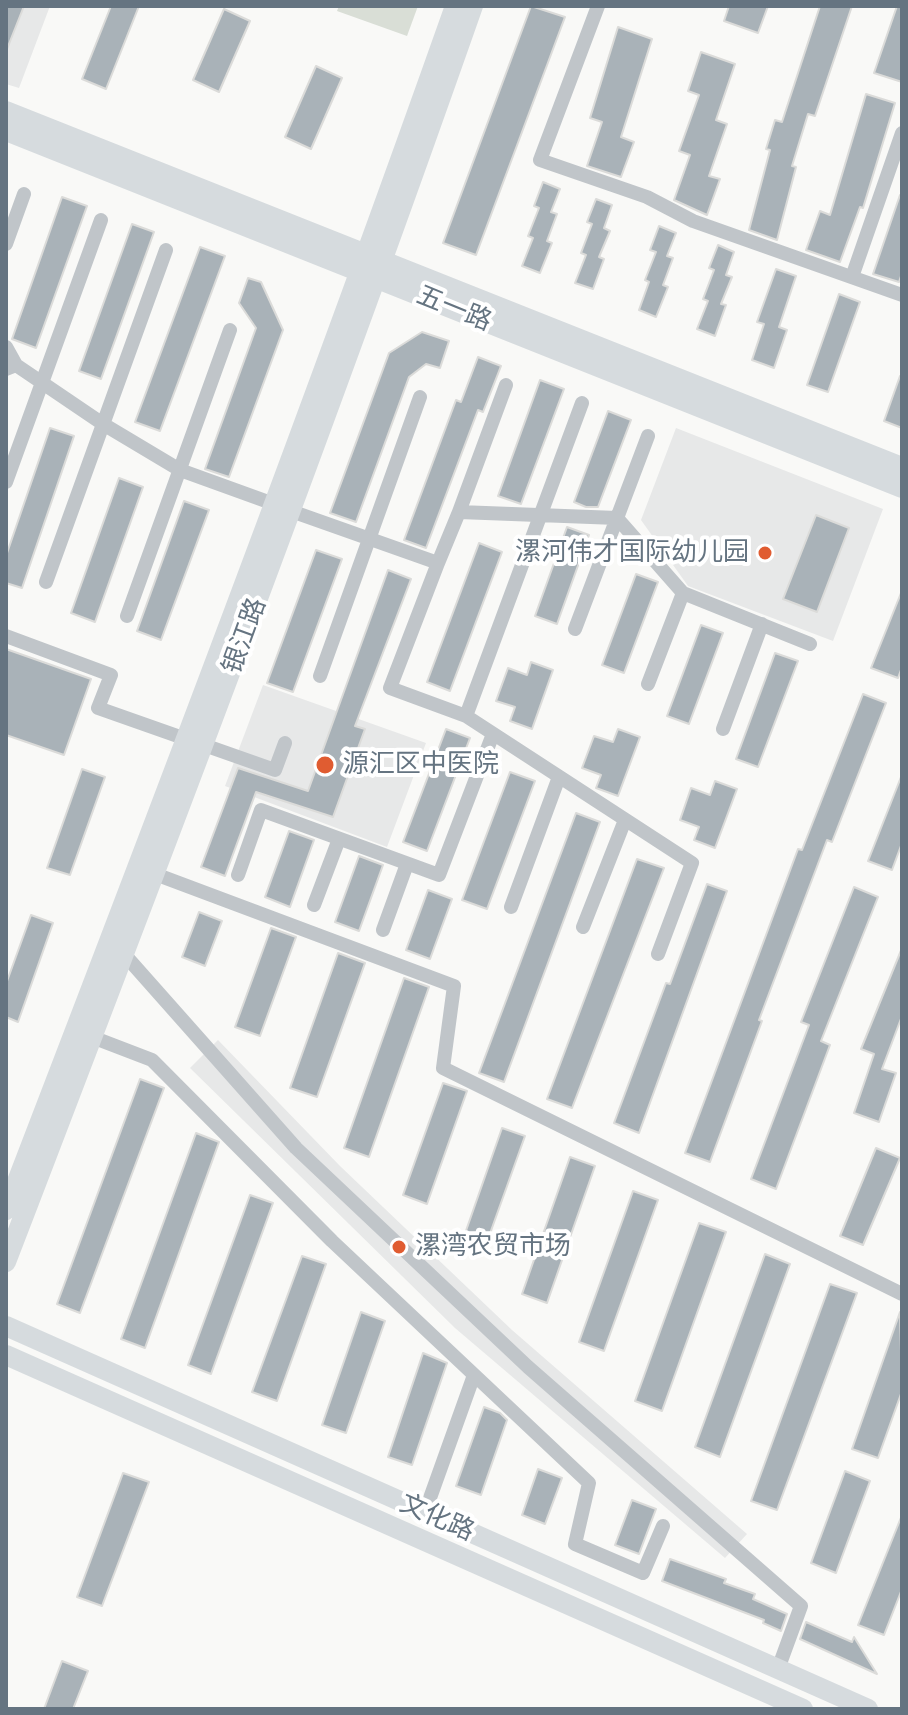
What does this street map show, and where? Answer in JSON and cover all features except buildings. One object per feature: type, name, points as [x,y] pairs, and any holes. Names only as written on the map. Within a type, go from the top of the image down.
[{"type":"street","name":"银江路","points":[[372,267],[455,6]]},
{"type":"street","name":"银江路","points":[[6,1262],[84,1034],[473,6]]},
{"type":"street","points":[[598,6],[540,160],[647,197],[693,221],[902,295]]},
{"type":"street","name":"五一路","points":[[6,111],[902,488]]},
{"type":"street","name":"五一路","points":[[6,131],[902,467]]},
{"type":"street","points":[[852,277],[902,133]]},
{"type":"street","points":[[6,244],[24,194]]},
{"type":"street","points":[[6,482],[101,220]]},
{"type":"street","points":[[46,582],[166,250]]},
{"type":"street","points":[[127,616],[230,330]]},
{"type":"street","points":[[6,347],[11,367],[42,383],[180,470],[438,563]]},
{"type":"street","points":[[506,385],[390,688],[466,716],[692,863],[658,954]]},
{"type":"street","points":[[320,676],[420,397]]},
{"type":"street","points":[[466,716],[582,403]]},
{"type":"street","points":[[575,629],[648,436]]},
{"type":"street","points":[[459,512],[617,518],[683,593],[810,644]]},
{"type":"street","points":[[648,684],[683,593]]},
{"type":"street","points":[[723,729],[762,624]]},
{"type":"street","points":[[6,636],[111,675],[98,708],[275,770],[285,743]]},
{"type":"street","points":[[238,875],[261,810],[439,875],[493,734]]},
{"type":"street","points":[[511,907],[559,777]]},
{"type":"street","points":[[583,927],[625,820]]},
{"type":"street","points":[[314,905],[339,839]]},
{"type":"street","points":[[383,930],[407,864]]},
{"type":"street","name":"银江路","points":[[6,1210],[84,1034],[124,954],[146,872]]},
{"type":"street","points":[[146,872],[454,986],[443,1068],[902,1294]]},
{"type":"street","points":[[124,954],[296,1148],[528,1367],[801,1606],[778,1669]]},
{"type":"street","points":[[84,1034],[152,1060],[332,1241],[589,1483],[575,1544],[643,1573],[663,1526]]},
{"type":"street","name":"文化路","points":[[6,1326],[868,1709]]},
{"type":"street","name":"文化路","points":[[6,1355],[803,1709]]},
{"type":"street","points":[[425,1512],[474,1375]]},
{"type":"shaded area","points":[[6,6],[50,6],[19,88],[6,84]]},
{"type":"shaded area","points":[[339,6],[418,6],[407,36],[337,11]]},
{"type":"shaded area","name":"漯河伟才国际幼儿园","points":[[676,428],[883,509],[833,641],[688,586],[641,520]]},
{"type":"shaded area","name":"源汇区中医院","points":[[263,685],[426,743],[387,847],[225,786]]},
{"type":"shaded area","name":"漯湾农贸市场","points":[[218,1040],[340,1166],[512,1330],[747,1534],[725,1558],[455,1328],[190,1068]]},
{"type":"place","name":"漯河伟才国际幼儿园","points":[[765,553]]},
{"type":"place","name":"源汇区中医院","points":[[325,765]]},
{"type":"place","name":"漯湾农贸市场","points":[[399,1247]]}]
